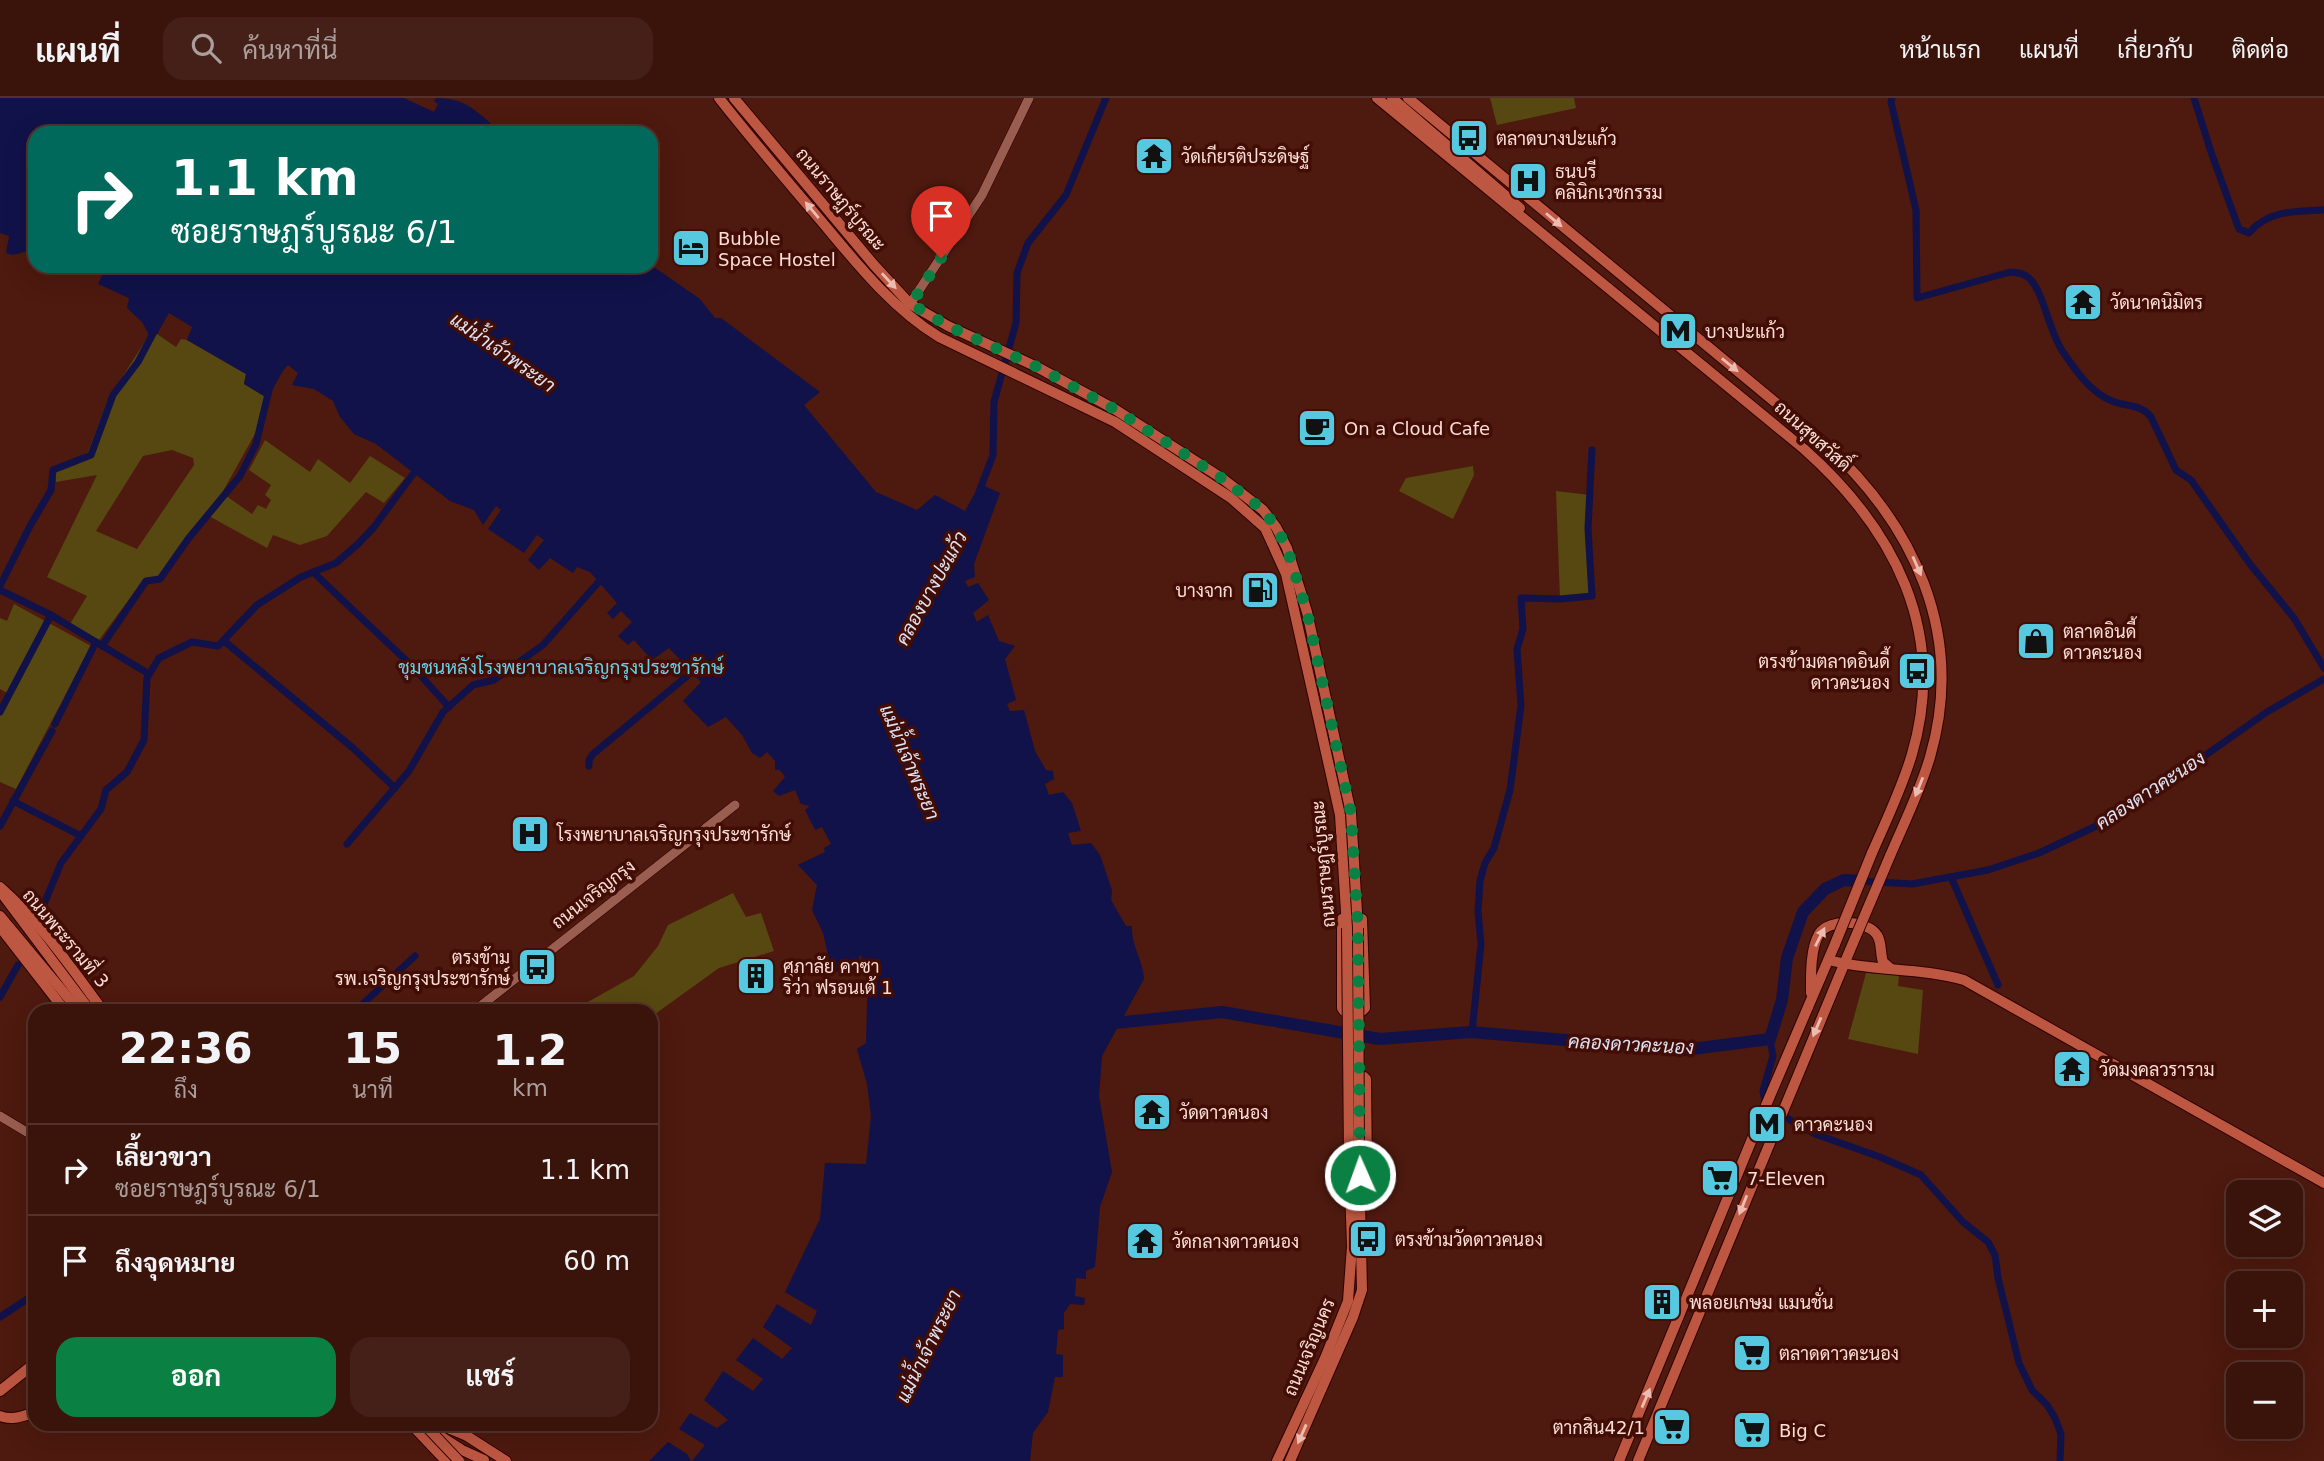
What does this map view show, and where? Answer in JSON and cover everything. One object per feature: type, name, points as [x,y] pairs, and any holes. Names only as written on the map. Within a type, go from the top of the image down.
[{"type":"main road","name":"ถนนราษฎร์บูรณะ","points":[[719,98],[906,308],[939,337],[1030,379],[1182,459]]},
{"type":"main road","name":"ถนนราษฎร์บูรณะ","points":[[734,98],[861,258]]},
{"type":"main road","name":"ถนนสุขสวัสดิ์","points":[[1377,98],[1390,102],[1675,345],[1724,382],[1830,472],[1852,497],[1893,555],[1915,615],[1922,655],[1923,695],[1910,762],[1619,1461]]},
{"type":"main road","name":"ถนนสุขสวัสดิ์","points":[[1408,98],[1823,442],[1854,471],[1901,533],[1934,610],[1941,648],[1939,720],[1930,758],[1638,1461]]},
{"type":"main road","points":[[1390,102],[1685,344],[1724,382]]},
{"type":"main road","name":"ถนนราษฎร์บูรณะ","points":[[906,308],[1037,367],[1116,410],[1182,459],[1265,528],[1286,574],[1334,761],[1351,813],[1357,899],[1353,928],[1354,1157]]},
{"type":"main road","points":[[1885,542],[1901,533]]},
{"type":"main road","name":"ถนนราษฎร์บูรณะ","points":[[1334,761],[1345,901],[1353,928]]},
{"type":"main road","name":"ถนนพระรามที่ 3","points":[[0,888],[10,906],[86,1004]]},
{"type":"main road","name":"ถนนพระรามที่ 3","points":[[0,888],[17,902],[40,929],[98,1004]]},
{"type":"main road","points":[[1345,901],[1341,924],[1342,1008],[1344,1012],[1362,1011],[1365,1007],[1364,934],[1357,899]]},
{"type":"main road","name":"ถนนพระรามที่ 3","points":[[0,916],[73,1004]]},
{"type":"main road","points":[[1810,1003],[1815,945],[1826,926],[1838,922],[1872,930],[1879,937],[1883,962],[1890,968]]},
{"type":"main road","points":[[0,927],[60,1004]]},
{"type":"main road","points":[[1829,960],[1844,964],[1930,972],[1975,985],[2324,1183]]},
{"type":"main road","points":[[1350,1188],[1345,1183],[1344,1080],[1346,1077],[1364,1077],[1367,1175],[1361,1193]]},
{"type":"main road","name":"ถนนเจริญนคร","points":[[1277,1461],[1348,1301],[1352,1246],[1350,1188],[1354,1157]]},
{"type":"main road","name":"ถนนเจริญนคร","points":[[1290,1461],[1359,1304],[1362,1290],[1361,1193],[1354,1157]]},
{"type":"main road","points":[[0,1391],[28,1369]]},
{"type":"main road","points":[[0,1416],[18,1418],[28,1414]]},
{"type":"main road","points":[[418,1431],[446,1461]]},
{"type":"main road","points":[[431,1431],[459,1461]]},
{"type":"main road","points":[[433,1431],[468,1461]]},
{"type":"main road","points":[[451,1431],[485,1461]]},
{"type":"main road","points":[[456,1431],[506,1461]]},
{"type":"main road","points":[[449,1443],[485,1461]]},
{"type":"street","points":[[906,308],[982,195],[1029,98]]},
{"type":"street","name":"ถนนเจริญกรุง","points":[[483,1004],[735,804]]},
{"type":"street","points":[[0,1116],[28,1133]]},
{"type":"shaded area","points":[[1490,98],[1574,98],[1576,108],[1497,125]]},
{"type":"shaded area","points":[[157,334],[176,347],[181,339],[187,340],[246,374],[244,384],[267,398],[265,416],[222,493],[252,514],[258,505],[266,509],[271,500],[265,495],[271,485],[249,470],[265,440],[310,472],[318,459],[350,483],[370,456],[405,478],[384,503],[366,492],[327,536],[300,545],[273,535],[267,548],[209,516],[160,580],[156,577],[144,579],[99,640],[70,624],[87,596],[47,577],[97,475],[56,482],[55,472],[88,452],[107,401],[149,335]],"holes":[[[172,450],[193,458],[194,465],[137,549],[96,531],[143,456]]]},
{"type":"shaded area","points":[[1473,466],[1474,475],[1453,519],[1399,491],[1406,478]]},
{"type":"shaded area","points":[[1556,491],[1590,495],[1588,542],[1592,596],[1560,599]]},
{"type":"shaded area","points":[[14,604],[91,646],[16,789],[0,782],[0,710],[9,694],[0,689],[0,618],[7,621]]},
{"type":"shaded area","points":[[733,893],[746,917],[761,913],[774,951],[719,968],[658,1012],[658,1004],[584,1004],[634,976],[658,946],[668,925]]},
{"type":"shaded area","points":[[1866,973],[1899,975],[1898,986],[1923,990],[1918,1054],[1848,1039]]},
{"type":"water","points":[[0,98],[404,98],[434,112],[438,104],[434,101],[436,98],[465,104],[493,126],[28,126],[28,251],[13,255],[6,253],[9,236],[0,233]]},
{"type":"water","name":"แม่น้ำเจ้าพระยา","points":[[658,270],[700,299],[715,318],[721,318],[820,392],[804,405],[876,492],[917,510],[935,495],[965,511],[980,484],[1000,493],[974,564],[975,577],[965,581],[968,587],[978,583],[989,600],[973,613],[977,622],[988,615],[999,641],[1015,646],[1005,659],[1016,700],[1007,704],[1010,711],[1024,710],[1035,751],[1046,770],[1053,771],[1054,779],[1045,784],[1049,795],[1063,792],[1072,803],[1081,831],[1068,833],[1072,845],[1091,843],[1100,855],[1112,890],[1111,900],[1126,926],[1132,926],[1133,940],[1144,979],[1102,1056],[1099,1096],[1112,1172],[1100,1207],[1095,1267],[1086,1271],[1086,1279],[1076,1278],[1075,1296],[1085,1298],[1084,1305],[1070,1304],[1064,1313],[1064,1329],[1058,1330],[1056,1354],[1063,1355],[1063,1377],[1055,1377],[1048,1412],[1033,1433],[1030,1461],[692,1461],[705,1445],[679,1429],[690,1413],[717,1428],[728,1420],[704,1400],[723,1371],[753,1391],[763,1379],[736,1360],[753,1338],[782,1359],[792,1348],[763,1327],[777,1304],[811,1325],[817,1311],[785,1292],[820,1219],[825,1163],[866,1164],[871,1116],[867,1084],[857,1049],[866,1043],[868,966],[860,955],[855,970],[832,972],[823,933],[812,910],[817,885],[798,865],[825,852],[824,848],[831,844],[822,827],[815,830],[805,810],[810,806],[801,804],[795,790],[779,796],[773,791],[785,777],[780,770],[775,770],[775,761],[767,752],[760,758],[752,753],[742,735],[726,717],[708,727],[683,701],[701,682],[669,648],[652,660],[634,640],[628,645],[618,636],[632,622],[621,611],[613,619],[607,613],[617,603],[590,572],[577,567],[573,573],[550,558],[539,570],[528,560],[544,540],[537,535],[524,553],[488,529],[501,510],[496,506],[483,525],[474,510],[450,501],[376,444],[354,434],[340,417],[333,401],[314,389],[292,385],[298,373],[288,365],[267,398],[244,384],[246,374],[187,340],[192,327],[169,313],[157,334],[149,335],[142,322],[127,308],[129,298],[98,284],[103,273],[658,273]]},
{"type":"water","points":[[668,1442],[687,1454],[691,1461],[649,1461]]},
{"type":"waterway","name":"คลองบางปะแก้ว","points":[[979,492],[993,455],[994,402],[1016,323],[1017,273],[1028,243],[1066,195],[1106,98]]},
{"type":"waterway","points":[[1892,98],[1916,210],[1917,298],[2010,272],[2023,274],[2030,279],[2039,294],[2058,344],[2073,366],[2090,387],[2104,397],[2138,408],[2151,417],[2176,470],[2191,480],[2250,564],[2294,618],[2324,668]]},
{"type":"waterway","points":[[2194,98],[2239,229],[2249,233],[2257,225],[2274,216],[2324,210]]},
{"type":"waterway","points":[[0,586],[51,490],[53,470],[91,455],[113,395],[138,362],[156,328]]},
{"type":"waterway","points":[[102,646],[146,581],[160,579],[188,539],[240,476],[256,444],[269,390]]},
{"type":"waterway","points":[[1472,1032],[1481,944],[1478,911],[1480,881],[1485,863],[1494,848],[1510,790],[1521,706],[1517,649],[1523,629],[1521,598],[1592,596],[1588,528],[1592,450]]},
{"type":"waterway","points":[[40,914],[61,863],[101,809],[106,790],[127,772],[144,740],[147,678],[159,658],[192,642],[218,646],[257,605],[301,577],[336,563],[374,527],[419,466]]},
{"type":"waterway","points":[[314,573],[412,666],[449,707]]},
{"type":"waterway","points":[[347,844],[409,771],[443,712],[473,685],[494,680],[543,645],[603,577]]},
{"type":"waterway","points":[[0,590],[51,615],[149,674]]},
{"type":"waterway","points":[[0,712],[51,615]]},
{"type":"waterway","points":[[224,641],[353,748],[395,788]]},
{"type":"waterway","points":[[55,724],[96,642]]},
{"type":"waterway","points":[[589,766],[593,754],[698,667]]},
{"type":"waterway","name":"คลองดาวคะนอง","points":[[1861,881],[1912,884],[1988,870],[2039,853],[2107,821],[2267,712],[2324,679]]},
{"type":"waterway","points":[[0,826],[52,731]]},
{"type":"waterway","points":[[13,801],[81,836]]},
{"type":"waterway","points":[[1951,877],[1998,985]]},
{"type":"waterway","name":"คลองดาวคะนอง","points":[[1105,1024],[1222,1012],[1380,1039],[1471,1032],[1684,1050],[1770,1039],[1782,1000],[1787,958],[1803,912],[1825,889],[1844,880],[1861,881]]},
{"type":"waterway","points":[[363,1004],[415,956]]},
{"type":"waterway","points":[[0,997],[18,965]]},
{"type":"waterway","points":[[1770,1039],[1773,1056],[1763,1091],[1765,1101],[1773,1110],[1815,1134],[1921,1175],[1963,1222],[1988,1242],[1995,1255],[2019,1363],[2032,1390],[2055,1418],[2061,1434],[2060,1461]]},
{"type":"waterway","points":[[0,1317],[28,1299]]},
{"type":"place","name":"ตลาดบางปะแก้ว","points":[[1469,138]]},
{"type":"place","name":"วัดเกียรติประดิษฐ์","points":[[1154,156]]},
{"type":"place","name":"ธนบุรี คลินิกเวชกรรม","points":[[1528,181]]},
{"type":"place","name":"Bubble Space Hostel","points":[[691,248]]},
{"type":"place","name":"วัดนาคนิมิตร","points":[[2083,302]]},
{"type":"place","name":"บางปะแก้ว","points":[[1678,331]]},
{"type":"place","name":"On a Cloud Cafe","points":[[1317,428]]},
{"type":"place","name":"บางจาก","points":[[1260,590]]},
{"type":"place","name":"ตลาดอินดี้ ดาวคะนอง","points":[[2036,641]]},
{"type":"place","name":"ตรงข้ามตลาดอินดี้ ดาวคะนอง","points":[[1917,671]]},
{"type":"place","name":"โรงพยาบาลเจริญกรุงประชารักษ์","points":[[530,834]]},
{"type":"place","name":"ตรงข้าม รพ.เจริญกรุงประชารักษ์","points":[[537,967]]},
{"type":"place","name":"ศุภาลัย คาซา ริว่า ฟรอนเต้ 1","points":[[756,976]]},
{"type":"place","name":"วัดมงคลวราราม","points":[[2072,1069]]},
{"type":"place","name":"วัดดาวคนอง","points":[[1152,1112]]},
{"type":"place","name":"ดาวคะนอง","points":[[1767,1124]]},
{"type":"place","name":"7-Eleven","points":[[1720,1178]]},
{"type":"place","name":"ตรงข้ามวัดดาวคนอง","points":[[1368,1239]]},
{"type":"place","name":"วัดกลางดาวคนอง","points":[[1145,1241]]},
{"type":"place","name":"พลอยเกษม แมนชั่น","points":[[1662,1302]]},
{"type":"place","name":"ตลาดดาวคะนอง","points":[[1752,1353]]},
{"type":"place","name":"ตากสิน42/1","points":[[1672,1427]]},
{"type":"place","name":"Big C","points":[[1752,1430]]},
{"type":"district","name":"ชุมชนหลังโรงพยาบาลเจริญกรุงประชารักษ์","points":[[561,667]]},
{"type":"route","points":[[941,258],[911,304],[948,326],[1037,367],[1116,410],[1223,479],[1263,510],[1287,548],[1307,612],[1351,813],[1358,928],[1360,1175]]}]
